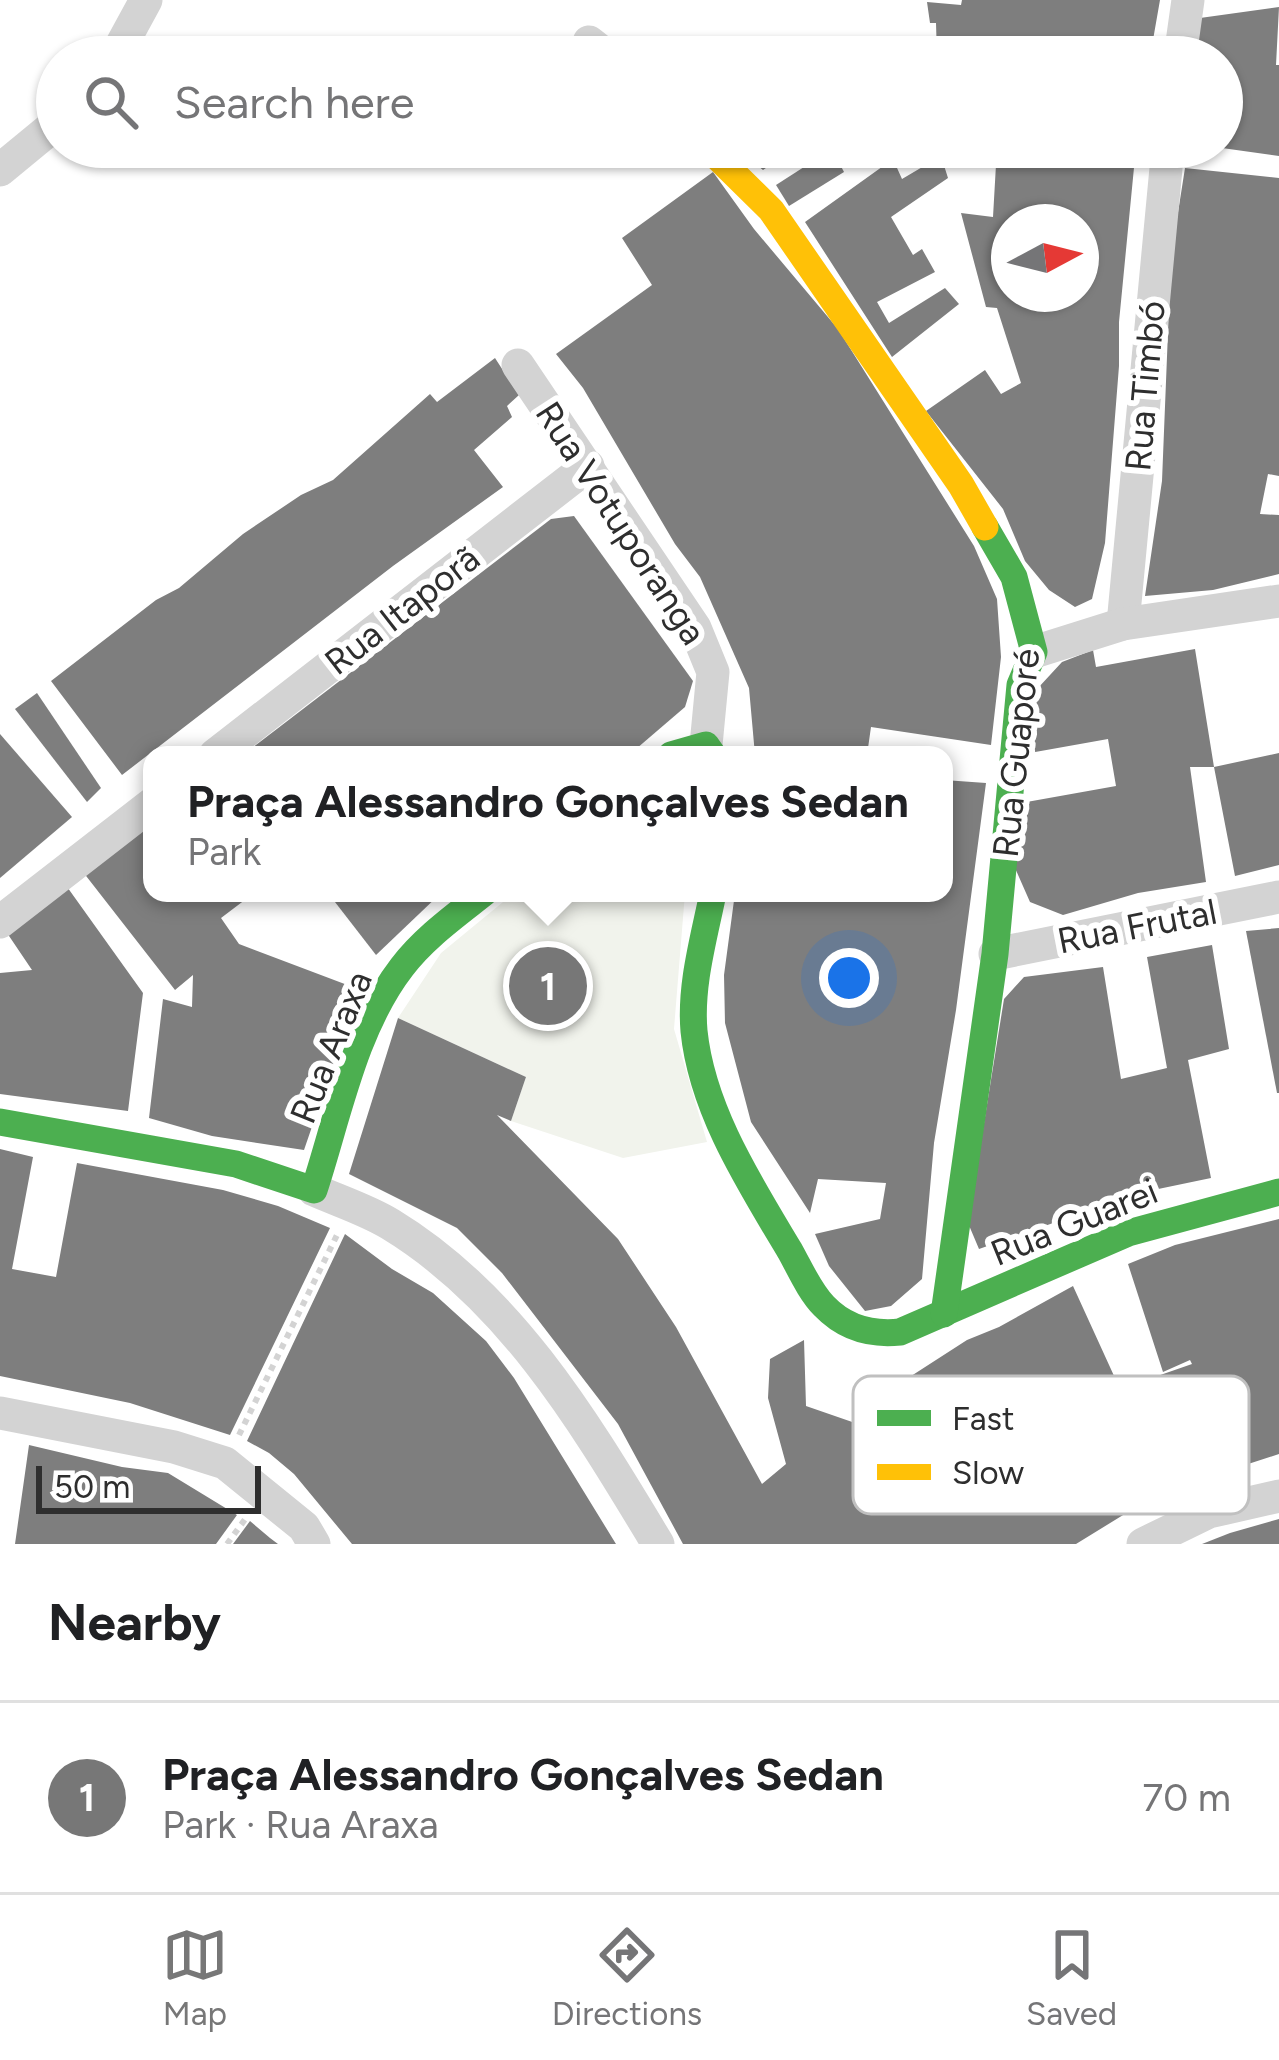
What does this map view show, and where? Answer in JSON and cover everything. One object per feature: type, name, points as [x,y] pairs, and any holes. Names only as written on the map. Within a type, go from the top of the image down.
[{"type":"street","points":[[126,36],[146,0]]},
{"type":"street","points":[[1183,36],[1188,0]]},
{"type":"street","points":[[0,170],[36,140]]},
{"type":"street","name":"Rua Guaporé","points":[[728,168],[771,210],[961,485],[1014,577],[1034,652],[1020,685],[995,954],[944,1314]]},
{"type":"street","name":"Rua Timbó","points":[[1123,624],[1166,168]]},
{"type":"street","name":"Rua Votuporanga","points":[[518,365],[695,628],[713,672],[710,746]]},
{"type":"street","name":"Rua Itaporã","points":[[227,746],[588,466]]},
{"type":"street","points":[[1034,652],[1123,624],[1279,601]]},
{"type":"street","points":[[0,922],[143,811]]},
{"type":"street","name":"Rua Frutal","points":[[995,954],[1279,897]]},
{"type":"street","name":"Rua Araxa","points":[[314,1190],[357,1061],[392,980],[440,928],[473,902]]},
{"type":"street","name":"Rua Guarei","points":[[711,902],[698,973],[694,1030],[707,1095],[820,1304],[849,1329],[873,1336],[900,1333],[1128,1233],[1279,1192]]},
{"type":"street","points":[[0,1121],[236,1164],[314,1190],[389,1223],[472,1288],[545,1366],[658,1544]]},
{"type":"street","points":[[0,1413],[174,1447],[225,1463],[304,1528],[314,1544]]},
{"type":"street","points":[[1249,1503],[1279,1496]]},
{"type":"street","points":[[1143,1544],[1205,1514]]},
{"type":"path","points":[[225,1463],[351,1206]]},
{"type":"shaded area","points":[[503,902],[684,902],[674,1029],[707,1142],[623,1158],[511,1121],[526,1077],[398,1018],[441,953]]},
{"type":"building","points":[[962,0],[1160,0],[1154,36],[936,36],[927,2],[961,5]]},
{"type":"building","points":[[1279,7],[1279,156],[1243,151],[1243,36],[1197,36],[1200,18]]},
{"type":"building","points":[[802,168],[842,168],[844,172],[789,206],[776,185]]},
{"type":"building","points":[[880,168],[897,168],[902,179],[921,168],[945,168],[948,178],[891,217],[913,255],[922,249],[935,272],[877,302],[889,323],[945,288],[959,304],[892,357],[805,222]]},
{"type":"building","points":[[996,168],[1134,168],[1105,543],[1092,599],[1075,607],[1049,590],[1025,561],[1003,509],[926,411],[985,370],[1001,394],[1021,383],[998,312],[1099,312],[1099,204],[994,204]]},
{"type":"building","points":[[1185,168],[1279,178],[1279,476],[1268,474],[1260,514],[1279,515],[1279,574],[1213,590],[1145,596],[1162,481],[1171,257]]},
{"type":"building","points":[[713,172],[838,329],[974,546],[997,599],[1001,657],[991,745],[871,727],[868,746],[754,746],[749,688],[700,577],[675,544],[583,388],[556,354],[652,285],[622,238]]},
{"type":"building","points":[[961,213],[991,217],[991,307],[986,307]]},
{"type":"building","points":[[495,358],[519,395],[507,406],[512,417],[474,450],[503,487],[160,746],[143,746],[143,759],[122,775],[51,681],[156,600],[179,588],[243,534],[301,495],[333,480],[430,394],[437,402]]},
{"type":"building","points":[[574,516],[693,681],[685,707],[640,746],[255,746],[551,519]]},
{"type":"building","points":[[1195,649],[1214,767],[1190,767],[1206,882],[1138,893],[1063,915],[1030,902],[1015,868],[1021,803],[1116,786],[1108,739],[1024,754],[1038,688],[1062,662],[1093,650],[1096,667]]},
{"type":"building","points":[[37,693],[101,788],[87,802],[15,709]]},
{"type":"building","points":[[0,734],[72,817],[0,878]]},
{"type":"building","points":[[1279,753],[1279,865],[1235,876],[1214,767]]},
{"type":"building","points":[[953,781],[986,783],[934,1143],[922,1279],[891,1306],[865,1311],[829,1266],[815,1234],[880,1219],[886,1183],[818,1179],[810,1213],[751,1122],[725,1023],[724,975],[734,902],[953,902]]},
{"type":"building","points":[[143,828],[143,902],[242,902],[221,918],[239,944],[350,986],[341,1042],[304,1150],[212,1136],[149,1118],[163,999],[192,1007],[193,975],[175,990],[83,872]]},
{"type":"building","points":[[65,884],[143,993],[128,1111],[0,1094],[0,973],[32,970],[5,930]]},
{"type":"building","points":[[335,902],[432,902],[376,955]]},
{"type":"building","points":[[1279,928],[1279,1093],[1277,1093],[1246,931]]},
{"type":"building","points":[[1212,945],[1229,1049],[1188,1060],[1211,1178],[1139,1193],[979,1249],[968,1223],[1004,999],[1024,977],[1103,967],[1121,1079],[1167,1068],[1147,957]]},
{"type":"building","points":[[398,1018],[526,1077],[511,1121],[497,1115],[618,1239],[676,1327],[762,1484],[786,1464],[768,1398],[770,1359],[804,1340],[806,1406],[853,1422],[853,1514],[1125,1514],[1076,1544],[683,1544],[618,1424],[502,1273],[457,1228],[349,1174]]},
{"type":"building","points":[[0,1149],[33,1157],[12,1269],[56,1277],[77,1163],[223,1190],[330,1228],[230,1435],[130,1403],[0,1376]]},
{"type":"building","points":[[1279,1219],[1279,1454],[1249,1464],[1249,1376],[1157,1376],[1192,1364],[1190,1360],[1163,1372],[1128,1264],[1175,1245]]},
{"type":"building","points":[[345,1234],[433,1293],[486,1341],[514,1378],[616,1544],[352,1544],[294,1474],[247,1441]]},
{"type":"building","points":[[1073,1286],[1114,1376],[911,1376],[967,1340]]},
{"type":"building","points":[[29,1445],[168,1473],[237,1515],[216,1544],[15,1544]]},
{"type":"building","points":[[1279,1519],[1279,1544],[1202,1544],[1230,1533]]},
{"type":"building","points":[[250,1521],[270,1538],[278,1544],[233,1544]]},
{"type":"traffic: fast","points":[[944,1314],[995,954],[1020,685],[1034,652],[1014,577],[985,527]]},
{"type":"traffic: fast","points":[[702,746],[707,746]]},
{"type":"traffic: fast","points":[[0,1122],[236,1164],[314,1190],[349,1074],[385,991],[420,946],[473,902]]},
{"type":"traffic: fast","points":[[711,902],[693,1014],[707,1089],[744,1173],[810,1287],[832,1314],[850,1325],[900,1332],[1128,1233],[1279,1192]]},
{"type":"traffic: slow","points":[[728,168],[771,210],[961,485],[985,527]]},
{"type":"place","name":"Praça Alessandro Gonçalves Sedan","points":[[548,986]]}]
